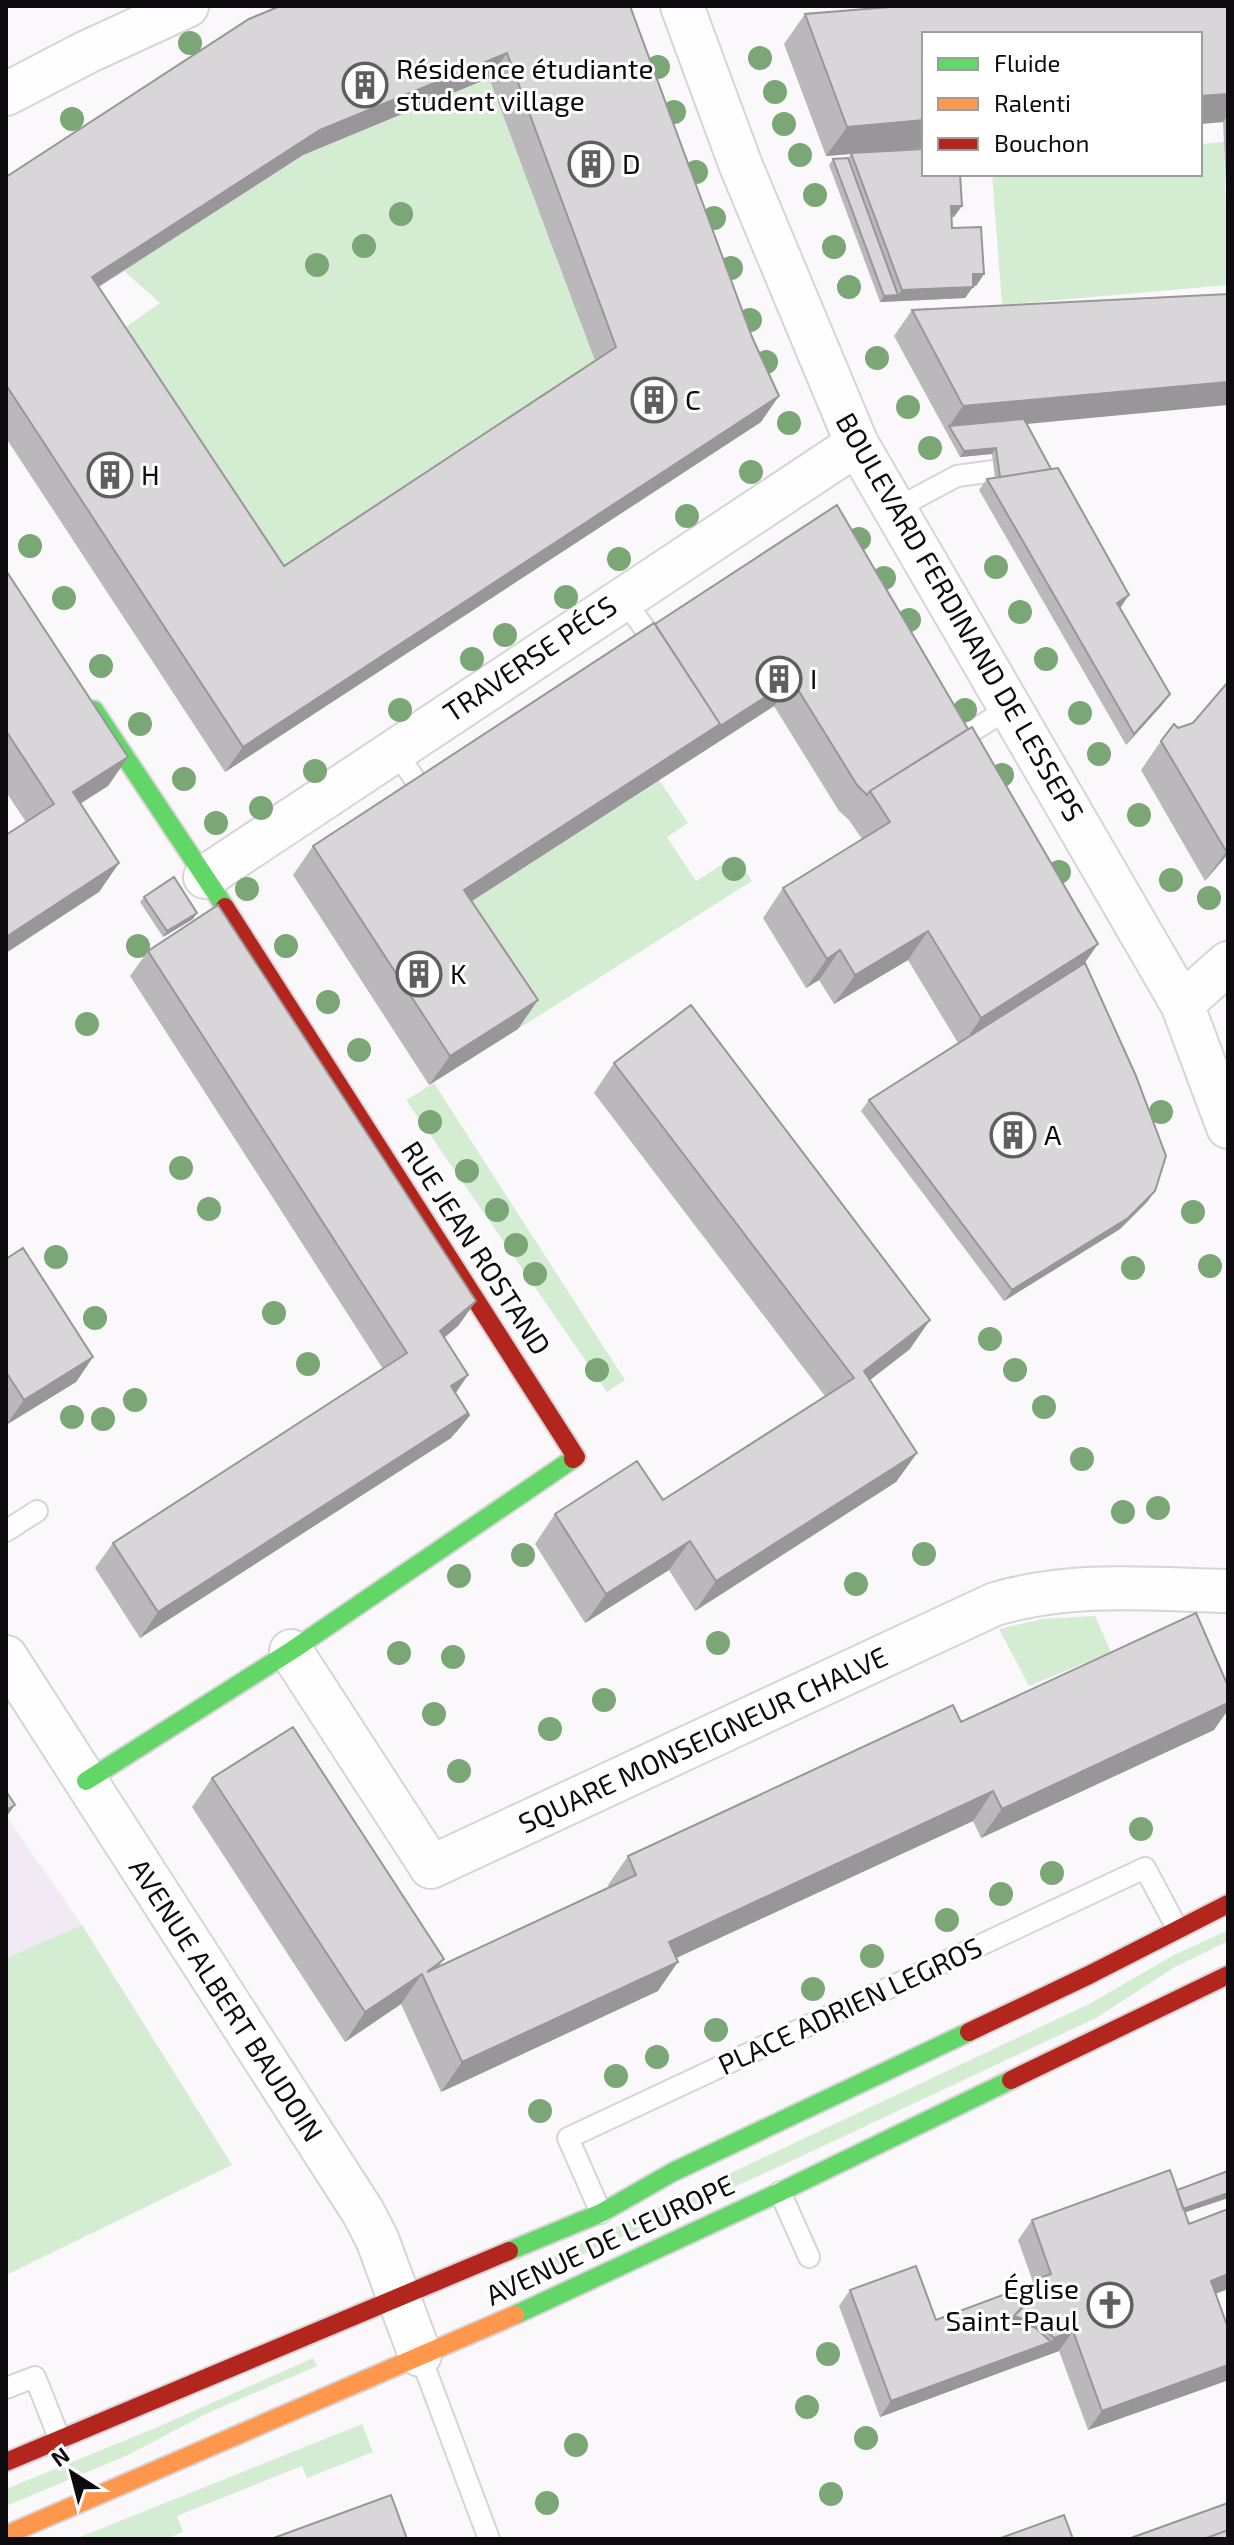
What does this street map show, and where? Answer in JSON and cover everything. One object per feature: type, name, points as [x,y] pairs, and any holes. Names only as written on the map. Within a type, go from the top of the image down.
[{"type":"main road","name":"RUE JEAN ROSTAND","points":[[84,695],[205,877],[576,1457],[291,1651],[86,1781]]},
{"type":"main road","name":"AVENUE DE L'EUROPE","points":[[6,2462],[601,2213],[673,2172],[1089,1975],[1228,1904]]},
{"type":"main road","name":"AVENUE DE L'EUROPE","points":[[6,2535],[499,2322],[780,2192],[1228,1975]]},
{"type":"street","points":[[6,94],[187,6]]},
{"type":"street","name":"BOULEVARD FERDINAND DE LESSEPS","points":[[682,6],[735,153],[857,444],[1182,1004],[1228,1127]]},
{"type":"street","name":"TRAVERSE PÉCS","points":[[205,877],[857,444]]},
{"type":"street","points":[[1182,1004],[1228,963]]},
{"type":"street","name":"SQUARE MONSEIGNEUR CHALVE","points":[[291,1651],[431,1867],[995,1604],[1029,1594],[1079,1588],[1228,1591]]},
{"type":"street","name":"AVENUE ALBERT BAUDOIN","points":[[6,1657],[363,2212],[377,2239],[420,2355]]},
{"type":"lane","points":[[895,509],[957,476],[994,471]]},
{"type":"lane","points":[[623,598],[652,639]]},
{"type":"lane","points":[[946,747],[1011,707]]},
{"type":"lane","points":[[395,750],[422,790]]},
{"type":"lane","points":[[6,1531],[37,1511]]},
{"type":"lane","name":"PLACE ADRIEN LEGROS","points":[[601,2213],[568,2138],[1145,1868],[1177,1928]]},
{"type":"lane","points":[[780,2192],[809,2257]]},
{"type":"lane","points":[[420,2355],[489,2539]]},
{"type":"lane","points":[[6,2388],[35,2377],[60,2440]]},
{"type":"shaded area","points":[[6,1816],[82,1925],[6,1958]]},
{"type":"green space","points":[[489,78],[599,372],[267,591],[102,344],[160,303],[123,270],[303,155]]},
{"type":"green space","points":[[1224,142],[1228,285],[1002,305],[992,176],[1202,176],[1202,144]]},
{"type":"green space","points":[[659,780],[688,823],[667,837],[696,881],[736,856],[752,881],[518,1029],[444,919]]},
{"type":"green space","points":[[434,1083],[625,1380],[607,1392],[406,1100]]},
{"type":"green space","points":[[1095,1616],[1111,1652],[1029,1686],[999,1629],[1042,1619]]},
{"type":"green space","points":[[82,1925],[232,2165],[6,2275],[6,1958]]},
{"type":"green space","points":[[1228,1930],[1228,1941],[1175,1967],[1096,2018],[785,2164],[503,2290],[500,2282],[1091,2003],[1172,1956]]},
{"type":"green space","points":[[313,2358],[317,2366],[208,2413],[128,2455],[6,2506],[6,2489],[153,2429]]},
{"type":"green space","points":[[362,2424],[373,2452],[307,2478],[302,2466],[177,2516],[183,2532],[166,2539],[75,2539]]},
{"type":"building","points":[[280,6],[630,6],[752,337],[779,396],[243,747],[6,385],[6,177],[249,19]],"holes":[[[507,53],[616,347],[284,566],[92,277],[320,130]]]},
{"type":"building","points":[[902,6],[1228,6],[1228,94],[1202,96],[1202,32],[922,32],[922,120],[847,127],[805,14]]},
{"type":"building","points":[[922,149],[922,176],[960,176],[962,206],[951,206],[952,228],[981,227],[984,274],[973,274],[973,287],[902,290],[851,153]]},
{"type":"building","points":[[848,158],[898,295],[884,296],[833,159]]},
{"type":"building","points":[[1228,294],[1228,382],[963,406],[912,310]]},
{"type":"building","points":[[1024,419],[1051,469],[1000,477],[996,448],[964,451],[949,426]]},
{"type":"building","points":[[1058,468],[1129,595],[1117,603],[1170,694],[1134,734],[987,479]]},
{"type":"building","name":"I","points":[[837,505],[968,729],[867,795],[857,785],[792,680],[717,728],[720,724],[655,624]]},
{"type":"building","points":[[7,572],[128,757],[73,792],[119,863],[6,937],[6,835],[54,804],[6,731]]},
{"type":"building","points":[[654,623],[720,724],[464,890],[538,1000],[450,1056],[313,846]]},
{"type":"building","points":[[1228,682],[1226,851],[1161,741],[1174,724],[1178,728],[1193,723]]},
{"type":"building","points":[[972,727],[1098,944],[981,1018],[928,931],[855,975],[840,950],[827,959],[783,888],[890,822],[870,791]]},
{"type":"building","points":[[174,877],[197,913],[167,931],[144,897]]},
{"type":"building","points":[[218,905],[476,1301],[440,1331],[468,1375],[451,1386],[468,1413],[158,1612],[113,1543],[407,1353],[148,951]]},
{"type":"building","name":"A","points":[[1085,963],[1136,1076],[1166,1156],[1155,1191],[1128,1218],[1012,1290],[869,1100]]},
{"type":"building","points":[[691,1005],[930,1320],[864,1371],[917,1453],[716,1581],[690,1541],[606,1594],[555,1514],[637,1461],[663,1500],[854,1378],[614,1063]]},
{"type":"building","points":[[23,1248],[93,1357],[24,1400],[6,1372],[6,1259]]},
{"type":"building","points":[[1196,1613],[1228,1686],[1228,1703],[1002,1809],[993,1791],[669,1942],[678,1962],[462,2062],[422,1974],[365,2012],[212,1778],[293,1727],[444,1959],[427,1972],[636,1875],[628,1856],[953,1705],[961,1722]]},
{"type":"building","points":[[6,1791],[15,1805],[6,1810]]},
{"type":"building","name":"Église Saint-Paul","points":[[1170,2170],[1189,2224],[1228,2209],[1228,2274],[1211,2281],[1228,2328],[1228,2365],[1102,2411],[1073,2331],[1054,2338],[1039,2324],[1014,2316],[1029,2301],[1035,2280],[1051,2274],[1032,2220]]},
{"type":"building","points":[[1228,2171],[1228,2193],[1183,2209],[1177,2190]]},
{"type":"building","points":[[916,2266],[936,2320],[1032,2284],[1026,2303],[1011,2319],[1036,2328],[1051,2342],[891,2401],[850,2290]]},
{"type":"building","points":[[391,2495],[407,2539],[271,2539]]},
{"type":"building","points":[[1228,2503],[1228,2530],[1204,2539],[1128,2539]]},
{"type":"building","points":[[1064,2515],[1073,2539],[998,2539]]},
{"type":"building","points":[[1228,2530],[1228,2539],[1204,2539]]},
{"type":"traffic: fast","points":[[94,710],[225,907]]},
{"type":"traffic: fast","points":[[86,1781],[291,1651],[573,1459]]},
{"type":"traffic: fast","points":[[509,2251],[601,2213],[673,2172],[969,2032]]},
{"type":"traffic: fast","points":[[515,2315],[1011,2080]]},
{"type":"traffic: slow","points":[[6,2535],[515,2315]]},
{"type":"traffic: jam","points":[[225,907],[576,1457],[573,1459]]},
{"type":"traffic: jam","points":[[969,2032],[1228,1904]]},
{"type":"traffic: jam","points":[[1011,2080],[1228,1975]]},
{"type":"traffic: jam","points":[[6,2462],[509,2251]]},
{"type":"place","name":"Résidence étudiante student village","points":[[365,85]]},
{"type":"place","name":"D","points":[[591,164]]},
{"type":"place","name":"C","points":[[654,400]]},
{"type":"place","name":"H","points":[[110,475]]},
{"type":"place","name":"I","points":[[779,679]]},
{"type":"place","name":"K","points":[[419,974]]},
{"type":"place","name":"A","points":[[1013,1135]]},
{"type":"place","name":"Église Saint-Paul","points":[[1110,2305]]}]
